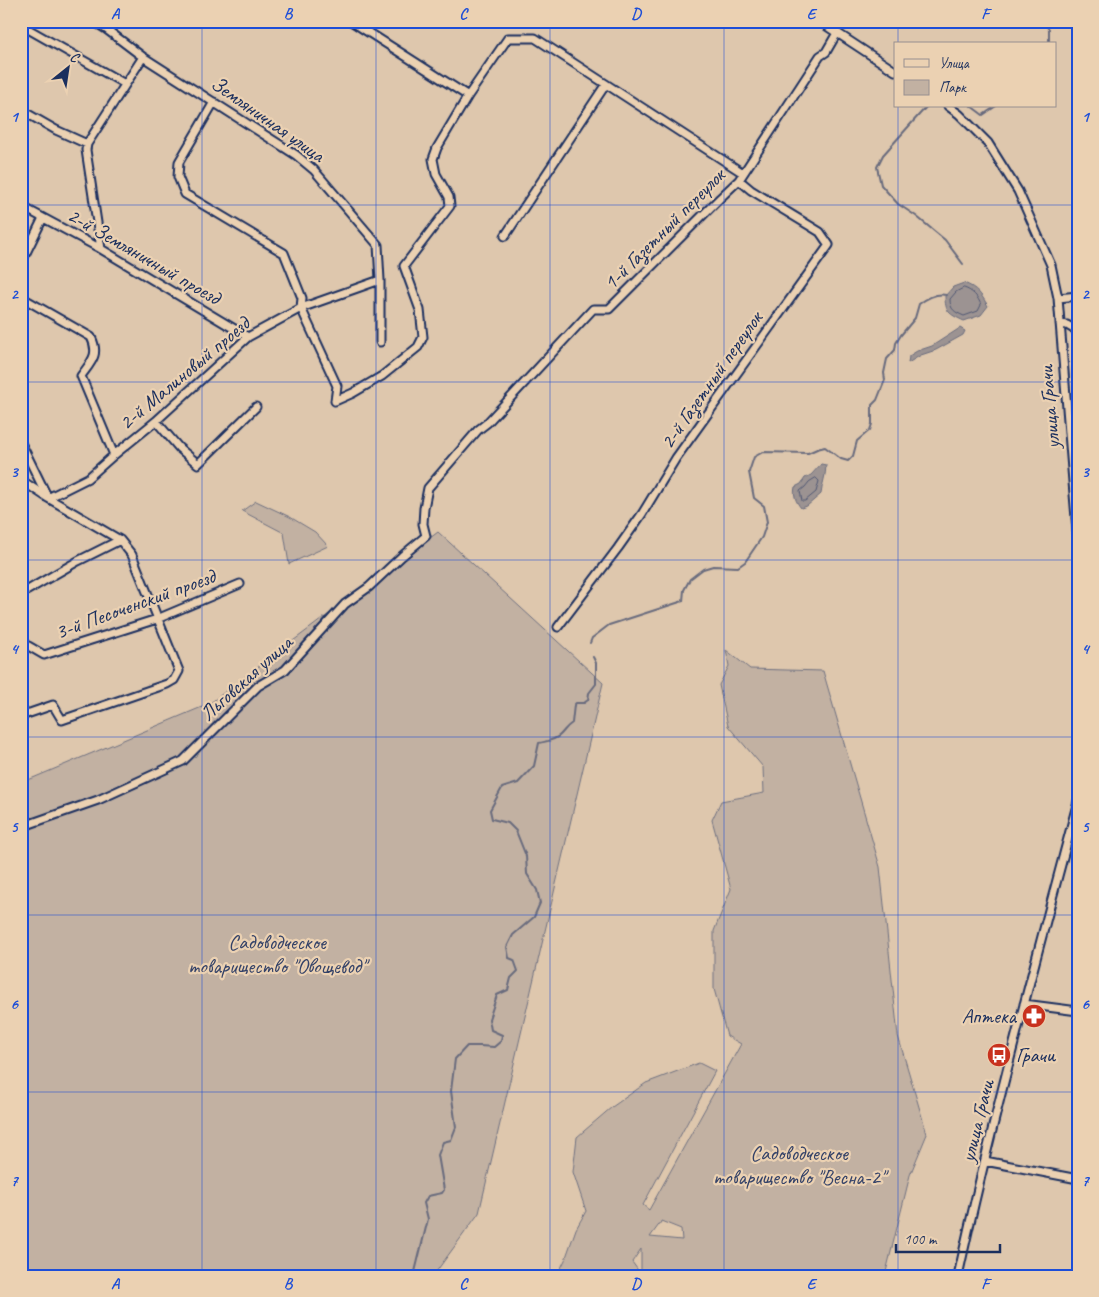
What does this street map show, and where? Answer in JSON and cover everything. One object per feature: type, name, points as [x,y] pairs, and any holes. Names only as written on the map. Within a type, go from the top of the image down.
[{"type":"street","name":"Земляничная улица","points":[[92,21],[106,29],[143,57],[296,156],[314,170],[378,245],[380,342]]},
{"type":"street","points":[[351,21],[468,96]]},
{"type":"street","points":[[819,21],[894,70]]},
{"type":"street","points":[[21,25],[124,84]]},
{"type":"street","name":"1-й Газетный переулок","points":[[428,488],[478,430],[593,309],[608,309],[739,180],[837,33]]},
{"type":"street","points":[[214,102],[179,162],[178,177],[185,194],[284,253],[302,298],[301,308],[337,386],[335,401],[382,376],[418,347],[423,337],[420,310],[404,266],[450,206],[449,196],[436,174],[433,159],[437,148],[468,96],[508,38],[535,38],[743,173]]},
{"type":"street","points":[[101,249],[86,150],[124,84],[143,57]]},
{"type":"street","points":[[505,236],[606,84]]},
{"type":"street","name":"улица Грачи","points":[[951,108],[988,143],[1018,191],[1051,265],[1058,298],[1076,486],[1078,544]]},
{"type":"street","points":[[21,110],[56,130],[88,144]]},
{"type":"street","name":"2-й Газетный переулок","points":[[558,627],[623,541],[676,458],[829,244],[820,232],[751,190],[739,180]]},
{"type":"street","name":"2-й Земляничный проезд","points":[[21,206],[101,249],[248,337]]},
{"type":"street","points":[[21,262],[43,218]]},
{"type":"street","name":"2-й Малиновый проезд","points":[[48,498],[88,478],[156,421],[248,337],[301,308],[380,280]]},
{"type":"street","points":[[1058,298],[1078,296]]},
{"type":"street","points":[[21,297],[92,337],[95,344],[94,358],[81,376],[114,455]]},
{"type":"street","points":[[1060,324],[1067,324],[1078,332]]},
{"type":"street","points":[[156,421],[178,448],[198,464],[256,407]]},
{"type":"street","points":[[21,443],[48,498]]},
{"type":"street","points":[[21,480],[120,540],[132,555],[178,671],[174,680],[167,684],[62,720],[53,705],[21,716]]},
{"type":"street","name":"Льговская улица","points":[[21,827],[98,800],[183,761],[258,686],[285,670],[345,604],[369,587],[426,536],[423,524],[428,488]]},
{"type":"street","points":[[21,594],[78,561],[120,540]]},
{"type":"street","name":"3-й Песоченский проезд","points":[[21,634],[25,644],[44,655],[157,619],[240,584]]},
{"type":"street","name":"улица Грачи","points":[[958,1276],[1024,1004],[1078,801]]},
{"type":"street","points":[[1024,1004],[1078,1011]]},
{"type":"street","points":[[985,1161],[1078,1179]]},
{"type":"green space","points":[[256,501],[290,517],[315,532],[328,546],[289,564],[284,533],[242,511]]},
{"type":"green space","name":"Садоводческое товарищество \"Овощевод\"","points":[[438,532],[603,683],[479,1213],[433,1276],[21,1276],[21,783],[209,704]]},
{"type":"green space","name":"Садоводческое товарищество \"Весна-2\"","points":[[726,650],[750,669],[823,671],[880,867],[898,1036],[927,1134],[910,1175],[885,1276],[557,1276],[576,1229],[586,1211],[573,1172],[577,1137],[612,1107],[646,1083],[699,1063],[715,1071],[643,1205],[649,1210],[741,1044],[727,1036],[714,989],[714,931],[731,889],[712,820],[721,801],[764,793],[763,767],[728,726],[719,685],[729,666]],"holes":[[[661,1221],[681,1229],[682,1240],[650,1237]],[[641,1249],[641,1273],[640,1273],[632,1262]]]},
{"type":"water","points":[[964,283],[978,292],[988,306],[981,315],[964,321],[949,312],[945,296],[953,287]]},
{"type":"water","points":[[960,328],[965,331],[963,335],[908,363],[909,356],[932,346]]},
{"type":"water","points":[[821,464],[826,465],[821,494],[807,506],[801,508],[795,498],[795,487],[801,484]]},
{"type":"waterway","points":[[1042,21],[1049,29],[1049,42]]},
{"type":"waterway","points":[[925,108],[883,155],[877,167],[881,185],[898,204],[945,240],[963,264]]},
{"type":"waterway","points":[[974,108],[983,115],[993,108]]},
{"type":"waterway","points":[[590,643],[592,638],[609,625],[683,601],[684,590],[690,579],[703,569],[713,566],[738,567],[745,562],[762,537],[767,522],[764,506],[754,498],[749,472],[754,457],[763,452],[808,453],[825,447],[841,459],[848,461],[853,456],[857,441],[870,430],[872,424],[872,405],[877,400],[885,380],[884,373],[887,359],[895,350],[896,343],[901,335],[915,318],[919,304],[932,296],[946,295]]},
{"type":"waterway","points":[[414,1276],[428,1219],[424,1203],[428,1196],[442,1193],[444,1190],[438,1155],[443,1142],[451,1140],[456,1127],[451,1091],[455,1059],[467,1046],[494,1047],[501,1041],[502,1035],[491,1030],[489,1019],[497,995],[508,990],[511,978],[518,971],[514,960],[509,958],[507,947],[513,935],[534,917],[540,903],[537,890],[527,874],[526,856],[516,831],[508,823],[492,819],[490,810],[502,788],[518,783],[534,766],[539,743],[558,737],[572,723],[574,705],[588,700],[589,693],[596,684],[596,663],[593,657]]},
{"type":"place","name":"Аптека","points":[[1034,1016]]},
{"type":"place","name":"Грачи","points":[[999,1055]]}]
